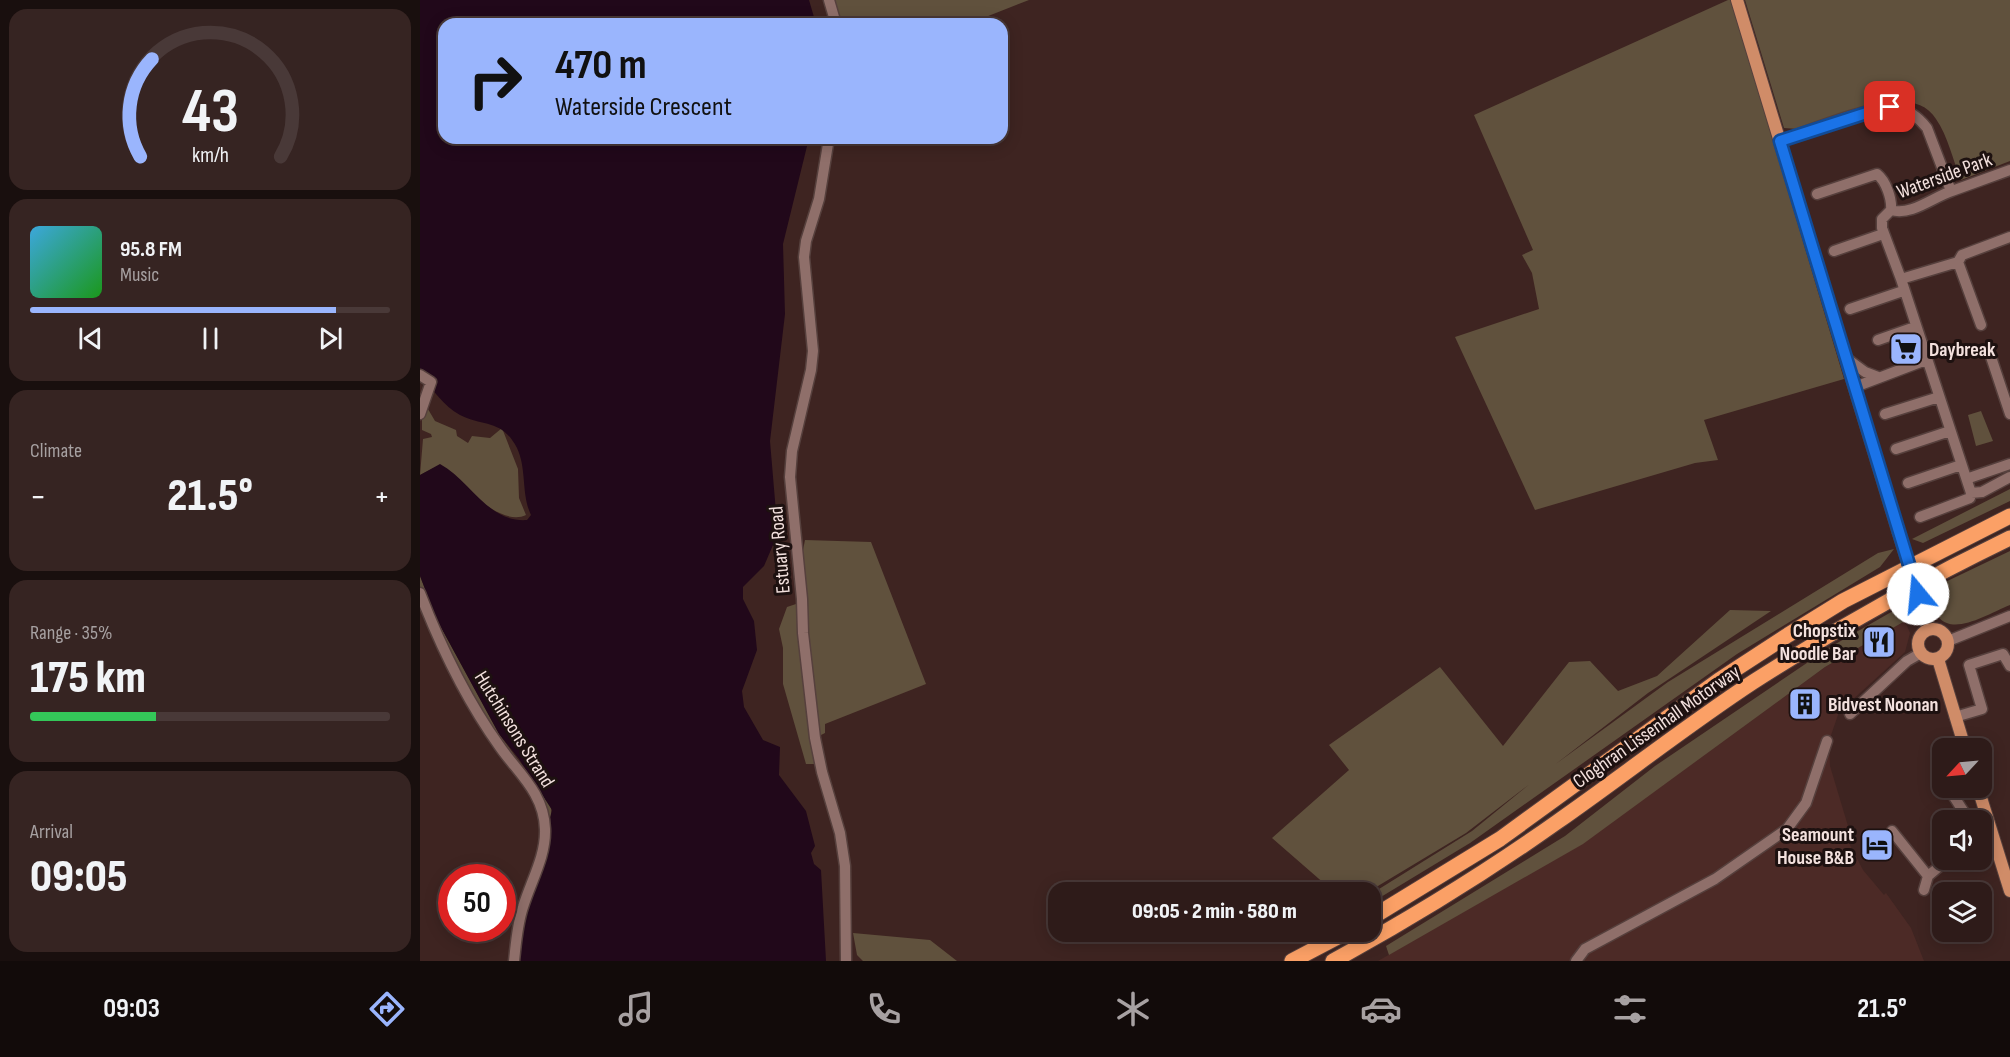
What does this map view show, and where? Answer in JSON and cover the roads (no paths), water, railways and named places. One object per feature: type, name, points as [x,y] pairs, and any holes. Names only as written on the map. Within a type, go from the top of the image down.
[{"type":"highway","name":"Cloghran Lissenhall Motorway","points":[[1381,912],[1500,839],[1719,680],[1788,635],[1853,596],[2010,516]]},
{"type":"highway","name":"Cloghran Lissenhall Motorway","points":[[1333,961],[1395,927],[1509,856],[1780,666],[1890,599],[2010,538]]},
{"type":"highway","points":[[1292,961],[1328,942]]},
{"type":"main road","points":[[1737,0],[1898,531],[1930,629]]},
{"type":"main road","points":[[1930,629],[1940,630],[1948,641],[1948,650],[1938,659],[1929,659],[1921,653],[1918,640],[1930,629]]},
{"type":"main road","points":[[1938,659],[1962,738]]},
{"type":"main road","points":[[1992,846],[2010,891]]},
{"type":"street","points":[[829,0],[834,18]]},
{"type":"street","points":[[1780,141],[1879,109],[1899,108],[1921,120],[1927,128],[1951,191]]},
{"type":"street","name":"Estuary Road","points":[[828,144],[819,198],[806,241],[804,257],[813,351],[811,370],[792,451],[790,477],[803,633],[815,738],[822,772],[840,833],[845,866],[846,961]]},
{"type":"street","name":"Waterside Park","points":[[1891,210],[1899,212],[1909,210],[1951,191],[2010,170]]},
{"type":"street","points":[[1817,194],[1877,174],[1882,178],[1891,210],[1881,222],[1884,234],[1971,493],[1970,498],[1920,517]]},
{"type":"street","points":[[1834,251],[1884,234]]},
{"type":"street","points":[[1901,279],[1958,262],[1962,255],[2010,237]]},
{"type":"street","points":[[1958,262],[1981,325]]},
{"type":"street","points":[[1850,309],[1903,291]]},
{"type":"street","points":[[1878,340],[1915,327]]},
{"type":"street","points":[[1990,354],[2010,414]]},
{"type":"street","points":[[1846,358],[1869,374],[1878,377]]},
{"type":"street","points":[[1855,387],[1926,360]]},
{"type":"street","points":[[420,375],[431,382],[420,414]]},
{"type":"street","points":[[1885,414],[1939,397]]},
{"type":"street","points":[[1896,449],[1950,431]]},
{"type":"street","points":[[1972,477],[2010,464]]},
{"type":"street","points":[[1908,483],[1961,465]]},
{"type":"street","points":[[1994,470],[1999,483]]},
{"type":"street","points":[[1971,493],[1982,492],[2010,477]]},
{"type":"street","name":"Hutchinsons Strand","points":[[420,593],[442,643],[467,690],[500,747],[529,783],[542,809],[544,843],[522,909],[514,961]]},
{"type":"street","points":[[1948,641],[2010,616]]},
{"type":"street","points":[[1850,714],[1907,661],[1921,653]]},
{"type":"street","points":[[1956,717],[1982,709],[1969,665],[2003,654],[2010,666]]},
{"type":"street","points":[[1576,961],[1585,948],[1715,879],[1787,829],[1806,803],[1827,741]]},
{"type":"street","points":[[1892,831],[1928,876]]},
{"type":"street","points":[[1924,890],[1928,876],[1935,870]]},
{"type":"place","name":"Daybreak","points":[[1906,349]]},
{"type":"place","name":"Chopstix Noodle Bar","points":[[1879,642]]},
{"type":"place","name":"Bidvest Noonan","points":[[1805,704]]},
{"type":"place","name":"Seamount House B&B","points":[[1877,845]]}]
